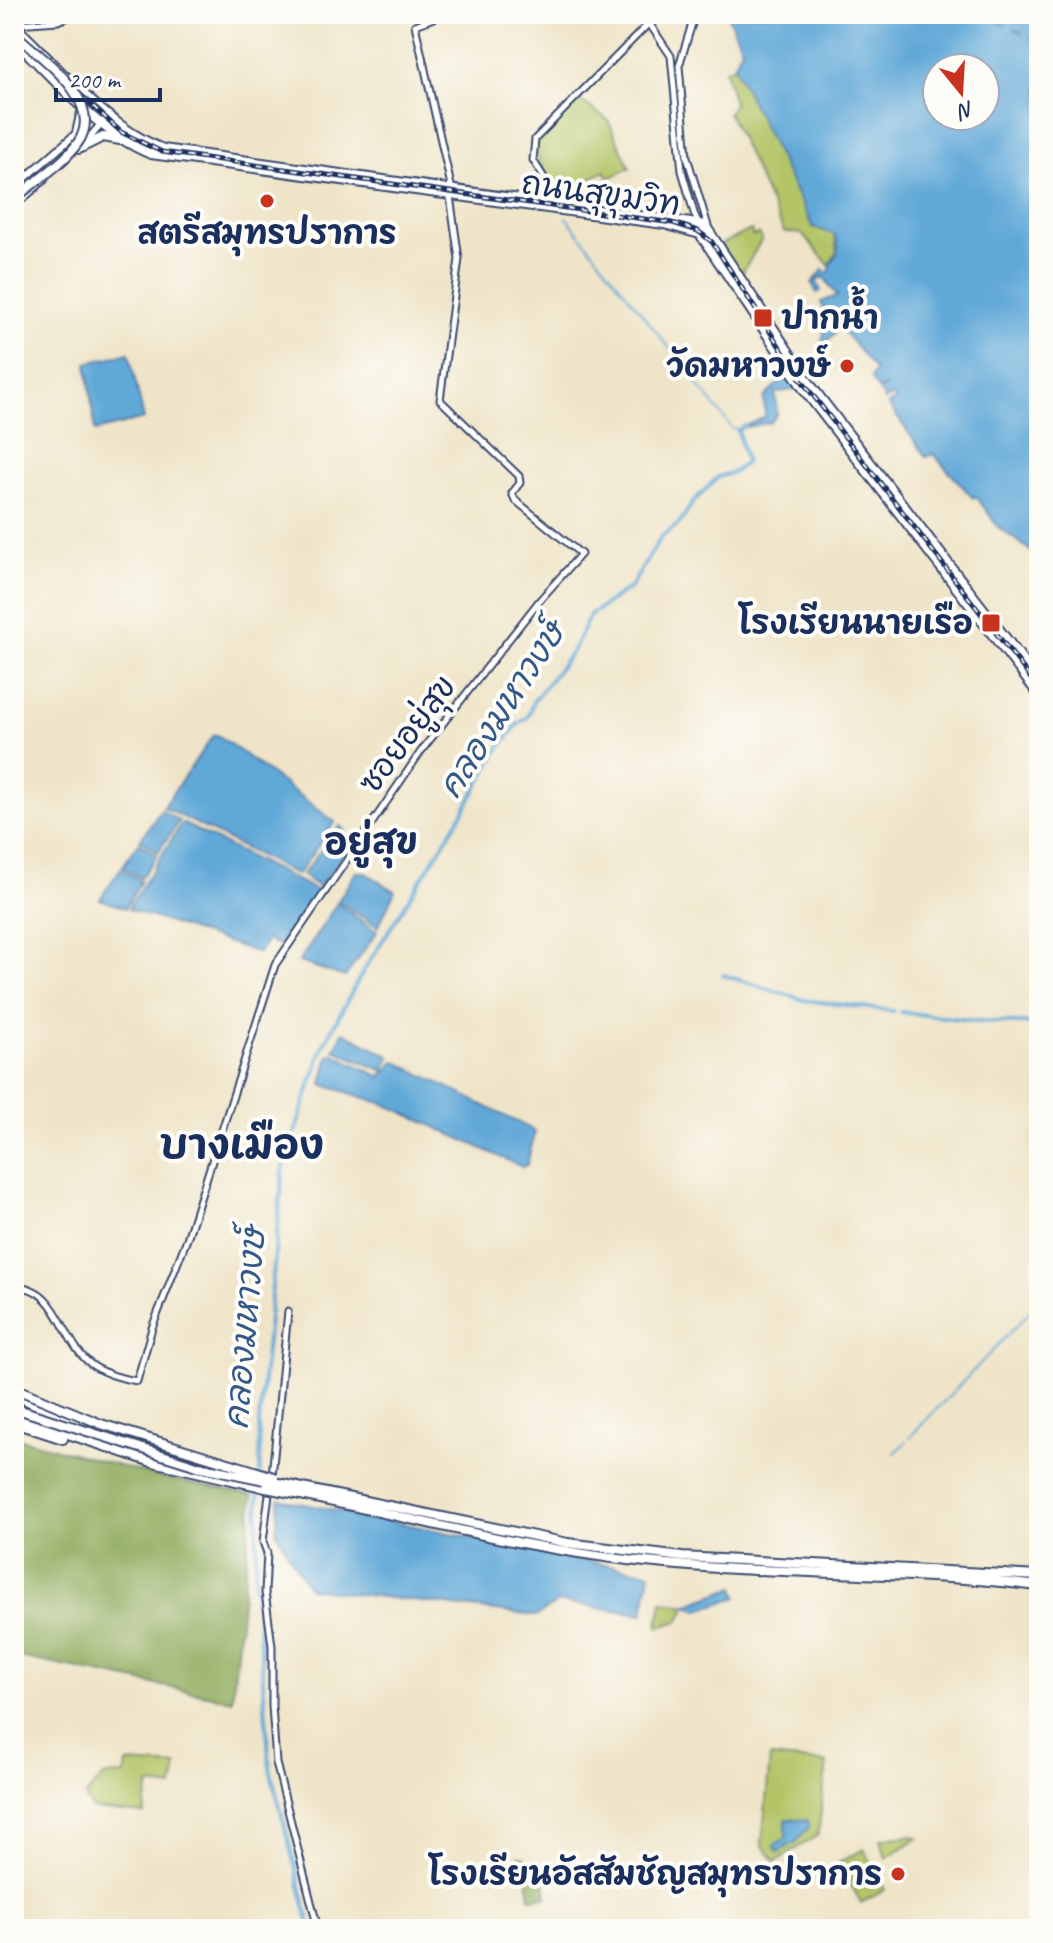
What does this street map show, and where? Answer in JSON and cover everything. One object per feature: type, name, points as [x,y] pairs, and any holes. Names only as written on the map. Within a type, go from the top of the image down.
[{"type":"highway","name":"ถนนสุขุมวิท","points":[[14,25],[89,96],[106,118],[131,139],[178,152],[451,193],[600,212],[694,220],[709,236],[788,360],[1034,681],[1039,695]]},
{"type":"highway","points":[[14,33],[75,91],[85,120],[75,145],[14,199]]},
{"type":"highway","name":"ถนนสุขุมวิท","points":[[14,40],[95,117],[106,118]]},
{"type":"highway","points":[[73,96],[81,116],[77,133]]},
{"type":"highway","points":[[81,104],[87,102],[89,96]]},
{"type":"highway","points":[[79,149],[103,137],[131,139]]},
{"type":"highway","name":"ถนนสุขุมวิท","points":[[451,193],[560,203],[600,212]]},
{"type":"highway","points":[[14,1391],[140,1437],[293,1486]]},
{"type":"highway","points":[[14,1408],[161,1456],[568,1543],[644,1554],[1039,1576]]},
{"type":"highway","points":[[14,1416],[105,1448],[196,1474]]},
{"type":"highway","points":[[14,1425],[144,1466],[523,1542],[644,1562],[977,1579],[1039,1586]]},
{"type":"main road","points":[[14,188],[95,117]]},
{"type":"main road","points":[[14,206],[79,149],[106,118]]},
{"type":"main road","points":[[60,148],[68,151],[67,159]]},
{"type":"street","points":[[14,25],[58,21],[77,14]]},
{"type":"street","points":[[445,14],[415,25],[451,193]]},
{"type":"street","points":[[643,14],[671,56],[680,159],[694,220],[709,236]]},
{"type":"street","points":[[560,203],[533,160],[535,139],[658,14]]},
{"type":"street","points":[[694,220],[685,143],[680,54],[695,14]]},
{"type":"street","points":[[671,56],[680,54]]},
{"type":"street","name":"ซอยอยู่สุข","points":[[14,1286],[34,1288],[46,1297],[76,1348],[94,1367],[137,1381],[152,1328],[187,1239],[275,965],[422,750],[539,601],[581,554],[515,500],[512,493],[520,483],[519,476],[440,400],[458,280],[459,259],[451,193]]},
{"type":"street","points":[[288,1311],[277,1458],[266,1499],[263,1542],[267,1553],[265,1592],[272,1646],[272,1706],[278,1775],[318,1929]]},
{"type":"green space","points":[[734,66],[813,227],[835,235],[837,252],[829,265],[802,234],[784,232],[728,112],[734,104],[725,70]]},
{"type":"green space","points":[[578,99],[608,120],[630,168],[609,178],[605,171],[589,179],[585,190],[568,198],[555,188],[545,174],[536,149],[537,141]]},
{"type":"green space","points":[[751,230],[753,236],[759,234],[762,239],[740,277],[720,245]]},
{"type":"green space","points":[[14,1437],[159,1477],[253,1495],[232,1700],[14,1656]]},
{"type":"green space","points":[[662,1602],[681,1604],[685,1610],[679,1621],[658,1627]]},
{"type":"green space","points":[[770,1757],[827,1763],[818,1835],[775,1862],[762,1844]]},
{"type":"green space","points":[[127,1763],[177,1766],[173,1788],[149,1785],[144,1814],[92,1809],[85,1796],[104,1776],[125,1775]]},
{"type":"green space","points":[[918,1838],[886,1858],[881,1839]]},
{"type":"green space","points":[[864,1849],[885,1890],[861,1903],[839,1862]]},
{"type":"green space","points":[[519,1856],[525,1858],[527,1869],[544,1869],[547,1897],[530,1898],[526,1870],[514,1869]]},
{"type":"water","points":[[727,14],[1039,14],[1039,557],[998,527],[976,496],[973,498],[933,454],[926,457],[888,404],[896,400],[894,396],[885,400],[879,391],[886,386],[878,390],[871,378],[875,370],[840,327],[825,344],[819,377],[798,389],[775,393],[777,414],[771,422],[742,428],[765,417],[764,398],[782,380],[816,371],[826,322],[821,302],[837,296],[824,277],[816,280],[821,291],[817,293],[812,283],[823,270],[828,273],[838,248],[835,235],[813,227],[734,66],[742,48]]},
{"type":"water","points":[[129,353],[144,419],[95,431],[87,363]]},
{"type":"water","points":[[218,735],[335,822],[297,875],[163,807],[213,736]]},
{"type":"water","points":[[161,810],[179,821],[158,852],[140,840]]},
{"type":"water","points":[[182,823],[318,891],[279,945],[267,940],[259,953],[128,909]]},
{"type":"water","points":[[340,826],[345,830],[341,836],[351,844],[319,887],[302,875]]},
{"type":"water","points":[[139,843],[157,855],[141,878],[122,867]]},
{"type":"water","points":[[120,869],[141,881],[125,908],[100,899]]},
{"type":"water","points":[[356,872],[364,872],[395,891],[378,927],[338,901]]},
{"type":"water","points":[[337,903],[377,932],[345,977],[299,962]]},
{"type":"water","points":[[343,1032],[390,1056],[384,1071],[334,1050]]},
{"type":"water","points":[[333,1054],[381,1077],[395,1061],[535,1131],[527,1165],[522,1167],[387,1105],[322,1084],[329,1055]]},
{"type":"water","points":[[279,1499],[650,1573],[643,1614],[558,1602],[537,1616],[309,1588],[276,1532]]},
{"type":"water","points":[[735,1587],[738,1597],[699,1610],[685,1605]]},
{"type":"water","points":[[786,1819],[808,1820],[809,1827],[796,1842],[778,1852],[774,1845],[786,1838]]},
{"type":"waterway","points":[[566,217],[732,428],[738,430]]},
{"type":"waterway","name":"คลองมหาวงษ์","points":[[260,1473],[259,1423],[283,1170],[323,1046],[361,975],[462,814],[498,750],[517,725],[528,717],[533,702],[573,650],[590,615],[631,587],[661,537],[679,524],[693,502],[718,477],[734,472],[746,462],[738,430],[745,426]]},
{"type":"waterway","points":[[723,975],[804,1000],[893,1011]]},
{"type":"waterway","points":[[900,1012],[1039,1024]]},
{"type":"waterway","points":[[910,1437],[1039,1302]]},
{"type":"waterway","points":[[895,1453],[906,1441]]},
{"type":"waterway","name":"คลองมหาวงษ์","points":[[259,1485],[255,1580],[270,1768],[311,1929]]},
{"type":"ferry route","points":[[981,14],[1039,41]]},
{"type":"railway","points":[[14,33],[121,132],[162,152],[673,223],[698,231],[712,242],[802,381],[1039,689]]},
{"type":"place","name":"สตรีสมุทรปราการ","points":[[267,201]]},
{"type":"place","name":"ปากน้ำ","points":[[763,318]]},
{"type":"place","name":"วัดมหาวงษ์","points":[[847,366]]},
{"type":"place","name":"โรงเรียนนายเรือ","points":[[991,623]]},
{"type":"place","name":"โรงเรียนอัสสัมชัญสมุทรปราการ","points":[[898,1874]]},
{"type":"district","name":"อยู่สุข","points":[[371,841]]},
{"type":"district","name":"บางเมือง","points":[[242,1144]]}]
